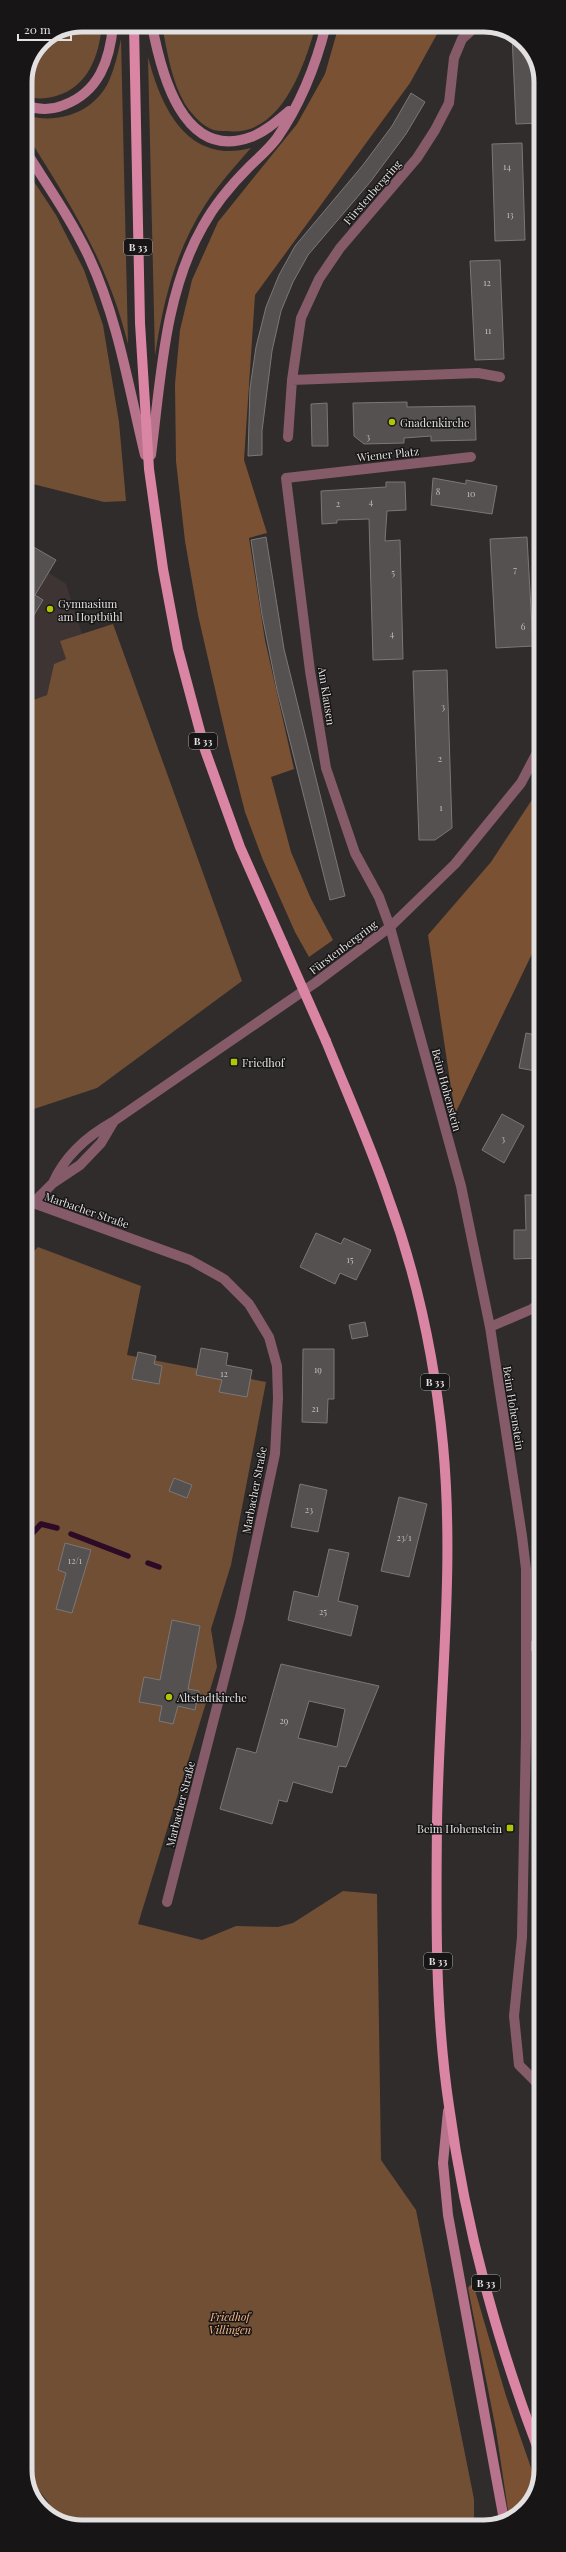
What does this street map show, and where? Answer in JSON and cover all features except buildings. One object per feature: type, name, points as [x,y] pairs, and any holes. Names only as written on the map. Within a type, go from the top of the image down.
[{"type":"main road","points":[[32,108],[54,109],[76,101],[91,90],[102,70],[111,32]]},
{"type":"main road","name":"B 33","points":[[134,32],[140,323],[150,473],[157,528],[178,649],[205,750],[240,847],[326,1042],[390,1200],[417,1296],[436,1394],[443,1443],[449,1544],[437,1817],[439,1975],[448,2105],[462,2182],[493,2312],[534,2437]]},
{"type":"main road","points":[[154,32],[169,91],[181,113],[196,130],[213,138],[232,141],[251,137],[271,126],[293,108]]},
{"type":"main road","points":[[150,473],[172,312],[185,262],[203,226],[228,188],[276,139],[305,87],[319,52],[324,32]]},
{"type":"main road","points":[[32,162],[89,257],[102,290],[115,330],[150,473]]},
{"type":"main road","points":[[448,2105],[444,2163],[448,2215],[503,2516]]},
{"type":"street","name":"Fürstenbergring","points":[[288,437],[292,380],[301,318],[319,279],[340,248],[417,158],[435,130],[449,103],[454,58],[462,39],[470,32]]},
{"type":"street","points":[[292,380],[478,374],[500,377]]},
{"type":"street","name":"Wiener Platz","points":[[307,474],[471,457]]},
{"type":"street","name":"Am Klausen","points":[[307,474],[286,478],[310,671],[326,768],[355,853],[379,897],[390,927]]},
{"type":"street","name":"Fürstenbergring","points":[[52,1183],[60,1166],[90,1134],[114,1121],[315,983],[390,927],[455,864],[521,783],[534,758]]},
{"type":"street","name":"Beim Hohenstein","points":[[390,927],[461,1186],[490,1327],[526,1569],[527,1646],[522,1937],[514,2016],[519,2065],[534,2080]]},
{"type":"street","name":"Fürstenbergring","points":[[32,1201],[52,1183],[80,1165],[101,1143],[114,1121]]},
{"type":"street","name":"Marbacher Straße","points":[[32,1206],[190,1260],[224,1279],[250,1304],[269,1337],[277,1366],[278,1398],[275,1454],[240,1617],[167,1902]]},
{"type":"street","points":[[490,1327],[534,1307]]},
{"type":"street","points":[[527,1646],[534,1646]]},
{"type":"shaded area","points":[[337,32],[438,32],[410,83],[255,295],[244,460],[267,533],[249,538],[265,640],[294,769],[271,777],[291,852],[311,899],[333,940],[309,957],[295,932],[263,860],[245,812],[227,741],[198,615],[185,541],[176,461],[175,384],[180,330],[192,280],[218,222],[297,124],[325,74]]},
{"type":"shaded area","name":"Gymnasium am Hoptbühl","points":[[32,546],[56,560],[49,573],[66,584],[82,634],[60,641],[66,659],[54,664],[47,695],[32,700]]},
{"type":"shaded area","points":[[534,797],[534,950],[455,1114],[428,935],[491,862]]},
{"type":"shaded area","points":[[470,2285],[474,2287],[506,2396],[534,2475],[526,2498],[517,2508],[508,2513],[496,2430],[468,2288]]},
{"type":"green space","points":[[101,32],[95,59],[84,78],[67,92],[48,98],[32,98],[32,82],[33,72],[40,54],[54,40],[63,36],[72,33]]},
{"type":"green space","points":[[163,32],[314,32],[305,60],[297,79],[287,96],[275,112],[262,123],[245,130],[220,131],[203,125],[190,111],[180,95],[168,55]]},
{"type":"green space","points":[[121,39],[128,344],[119,314],[98,259],[72,209],[32,143],[32,117],[37,118],[62,117],[73,114],[84,108],[94,101],[102,92],[109,81],[115,65]]},
{"type":"green space","points":[[148,57],[161,95],[169,112],[180,128],[194,140],[210,148],[229,151],[251,148],[205,205],[186,241],[178,259],[166,297],[155,356]]},
{"type":"green space","points":[[32,179],[56,215],[84,270],[103,325],[119,422],[126,501],[104,502],[32,484]]},
{"type":"green space","points":[[113,624],[242,981],[97,1088],[32,1110],[32,700],[47,695],[54,664],[66,659],[60,641]]},
{"type":"green space","name":"Friedhof Villingen","points":[[38,1247],[141,1286],[127,1355],[266,1382],[231,1565],[211,1629],[217,1667],[138,1924],[202,1940],[236,1926],[278,1927],[293,1923],[343,1891],[377,1894],[381,2160],[416,2210],[474,2499],[474,2520],[79,2520],[57,2513],[35,2485],[32,2476],[32,1253]]},
{"type":"waterway","points":[[32,1534],[41,1524],[57,1528]]},
{"type":"waterway","points":[[71,1534],[128,1556]]},
{"type":"waterway","points":[[148,1563],[159,1567]]},
{"type":"place","name":"Gnadenkirche","points":[[392,422]]},
{"type":"place","name":"Gymnasium am Hoptbühl","points":[[50,609]]},
{"type":"place","name":"Friedhof","points":[[234,1062]]},
{"type":"place","name":"Altstadtkirche","points":[[169,1697]]},
{"type":"place","name":"Beim Hohenstein","points":[[510,1828]]}]
